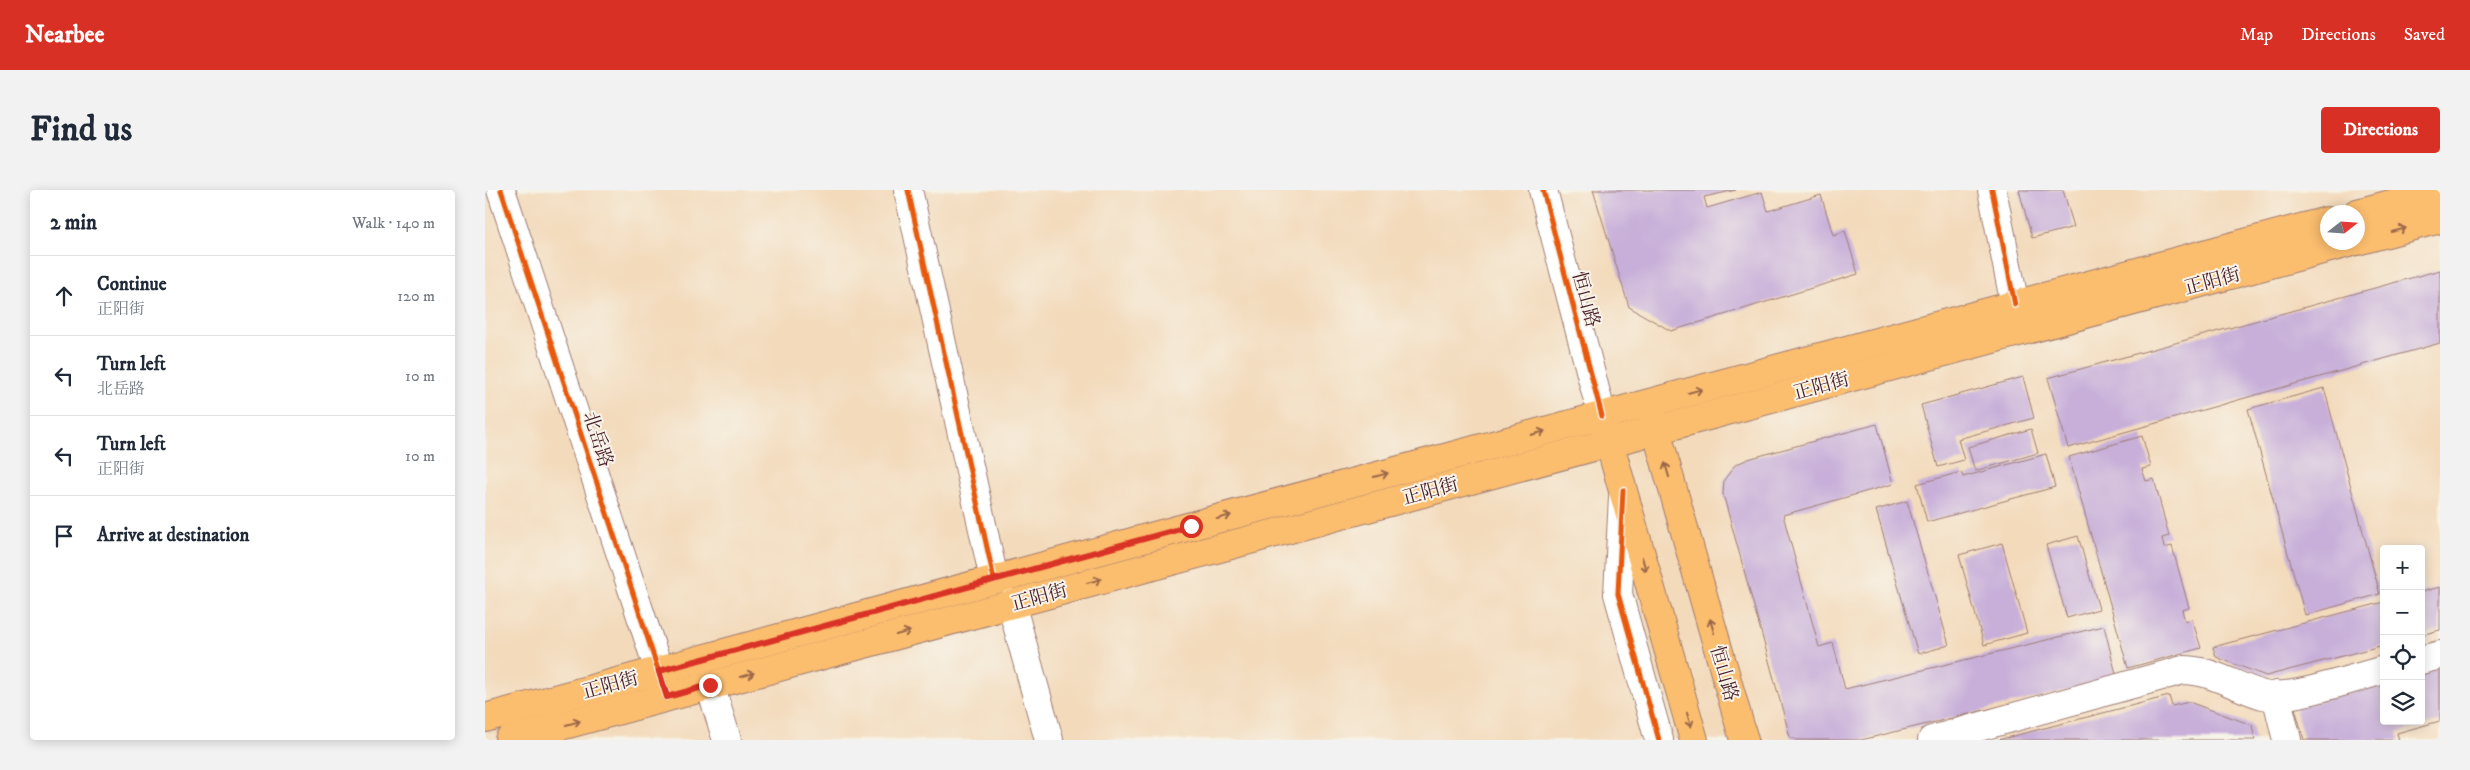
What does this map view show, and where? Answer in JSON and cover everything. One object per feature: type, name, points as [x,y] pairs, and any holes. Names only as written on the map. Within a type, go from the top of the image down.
[{"type":"main road","points":[[2365,211],[2440,191]]},
{"type":"main road","points":[[2365,239],[2440,219]]},
{"type":"main road","name":"正阳街","points":[[485,718],[994,579],[2320,223]]},
{"type":"main road","name":"正阳街","points":[[509,740],[2321,250]]},
{"type":"main road","name":"恒山路","points":[[1648,403],[1744,740]]},
{"type":"main road","name":"恒山路","points":[[1602,416],[1694,740]]},
{"type":"street","name":"北岳路","points":[[501,190],[667,697]]},
{"type":"street","points":[[909,190],[994,579]]},
{"type":"street","name":"恒山路","points":[[1543,190],[1602,416]]},
{"type":"street","points":[[1992,190],[2015,305]]},
{"type":"street","points":[[1623,490],[1619,594],[1659,740]]},
{"type":"street","points":[[1011,603],[1049,740]]},
{"type":"street","points":[[2425,659],[2440,655]]},
{"type":"street","points":[[1932,740],[2183,670],[2201,670],[2265,695],[2290,695],[2380,671]]},
{"type":"street","points":[[710,685],[727,740]]},
{"type":"street","points":[[2276,695],[2287,740]]},
{"type":"building","points":[[1593,190],[1736,190],[1704,197],[1707,208],[1762,192],[1768,211],[1821,195],[1833,235],[1845,231],[1858,274],[1671,331],[1629,307]]},
{"type":"building","points":[[2019,190],[2063,190],[2074,227],[2032,238]]},
{"type":"building","points":[[2440,270],[2440,343],[2068,448],[2048,378]]},
{"type":"building","points":[[2023,377],[2034,418],[1958,439],[1964,460],[1938,467],[1921,405]]},
{"type":"building","points":[[2324,388],[2380,594],[2305,615],[2248,409]]},
{"type":"building","points":[[1877,424],[1893,484],[1783,515],[1819,647],[1833,643],[1845,689],[2104,626],[2117,678],[1861,740],[1796,740],[1790,737],[1723,494],[1724,480],[1735,465],[1748,459]]},
{"type":"building","points":[[2031,429],[2038,453],[1975,471],[1968,447]]},
{"type":"building","points":[[2142,436],[2151,467],[2142,469],[2146,481],[2154,479],[2169,536],[2162,538],[2164,548],[2172,546],[2189,608],[2182,610],[2185,621],[2192,619],[2201,648],[2128,668],[2069,457]]},
{"type":"building","points":[[2046,454],[2055,487],[1927,522],[1917,484],[1961,472],[1963,477]]},
{"type":"building","points":[[1907,501],[1949,645],[1918,654],[1876,510]]},
{"type":"building","points":[[2078,536],[2099,609],[2067,618],[2046,545]]},
{"type":"building","points":[[2002,543],[2027,633],[1984,645],[1959,555]]},
{"type":"building","points":[[2440,587],[2440,630],[2425,634],[2425,591]]},
{"type":"building","points":[[2380,603],[2380,646],[2266,676],[2216,657],[2213,647]]},
{"type":"building","points":[[2440,668],[2440,721],[2397,733],[2399,740],[2304,740],[2295,708],[2380,684],[2380,725],[2425,725],[2425,672]]},
{"type":"building","points":[[2169,696],[2172,706],[2189,702],[2252,725],[2255,740],[1998,740]]},
{"type":"cycle path","points":[[501,190],[667,697]]},
{"type":"cycle path","points":[[908,190],[994,579]]},
{"type":"cycle path","points":[[1543,190],[1602,416]]},
{"type":"cycle path","points":[[1992,190],[2015,305]]},
{"type":"cycle path","points":[[1623,490],[1618,594],[1659,740]]},
{"type":"route","points":[[710,685],[667,697],[659,671],[1191,526]]}]
